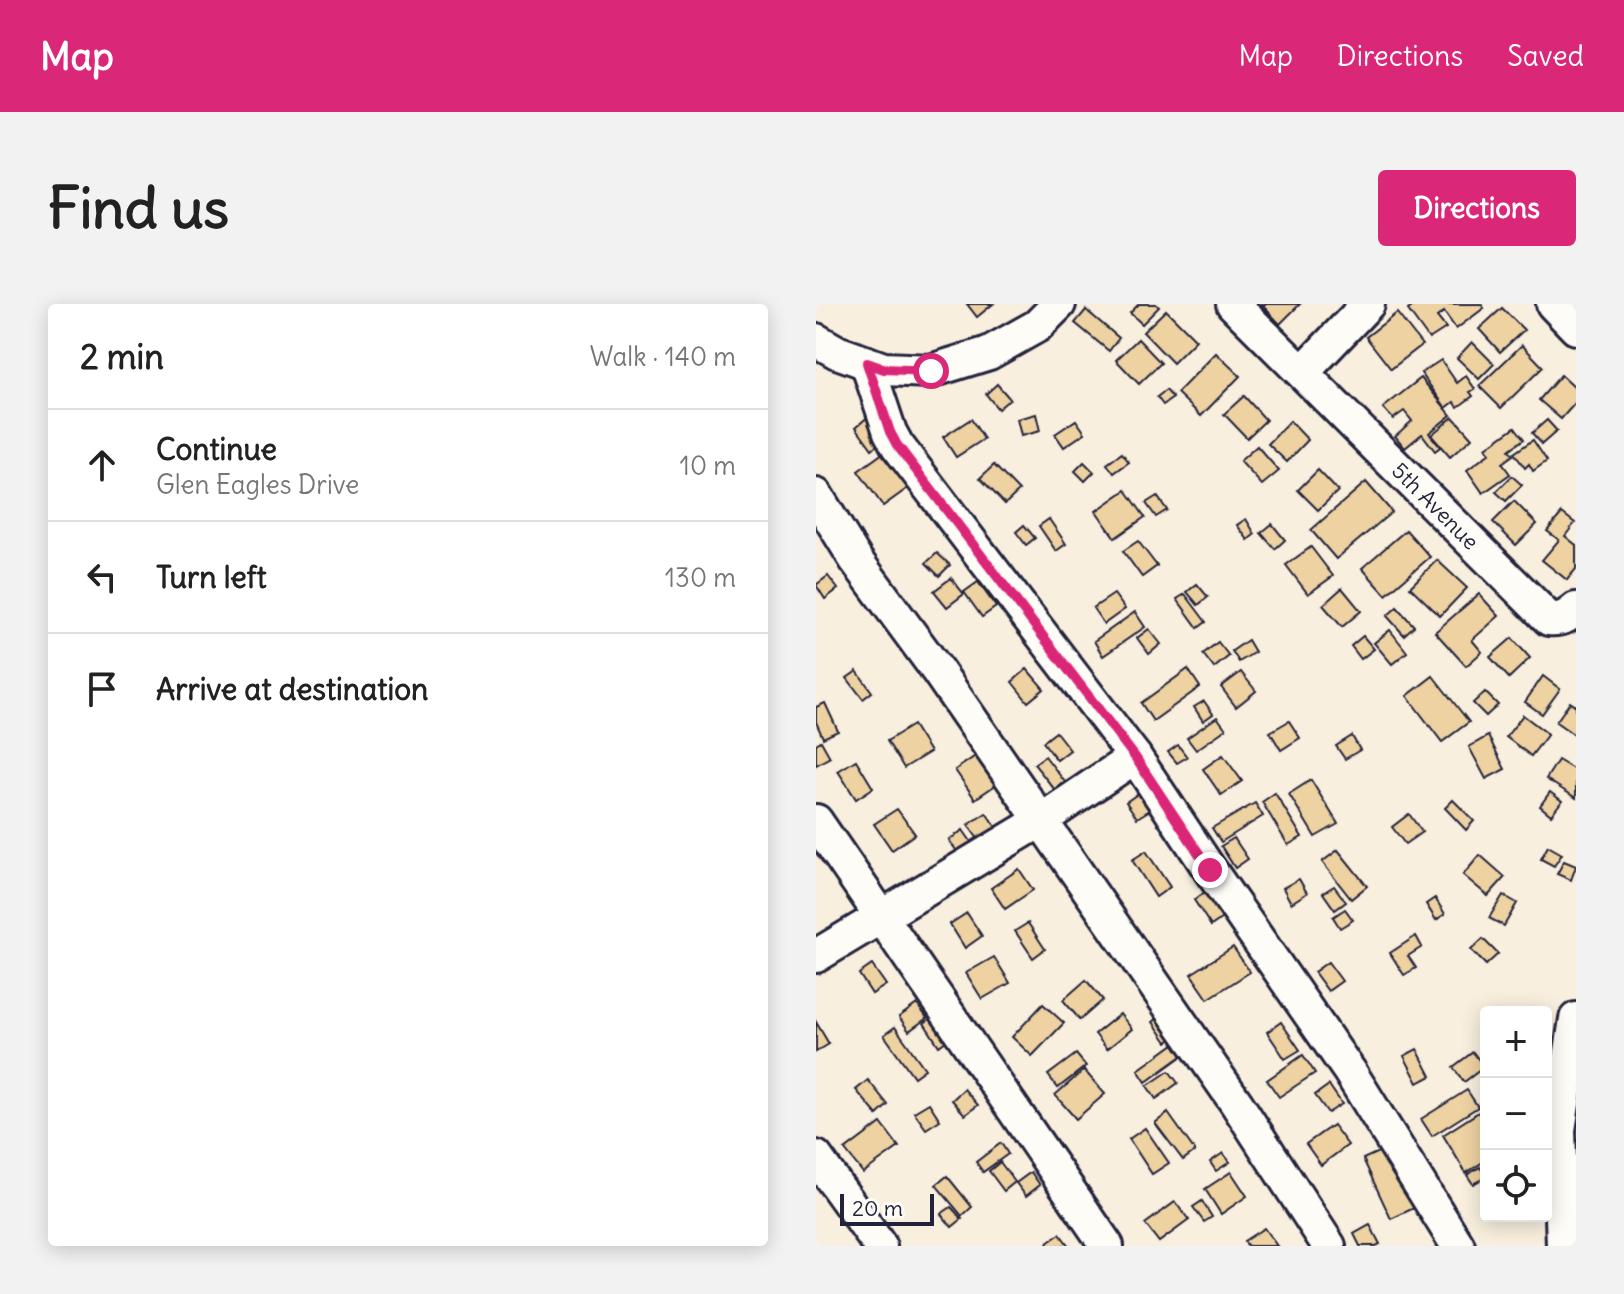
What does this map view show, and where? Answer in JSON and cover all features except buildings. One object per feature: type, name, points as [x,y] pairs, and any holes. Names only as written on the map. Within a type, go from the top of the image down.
[{"type":"street","points":[[816,340],[837,352],[884,369],[931,371],[989,353],[1037,326],[1059,304]]},
{"type":"street","name":"5th Avenue","points":[[1233,304],[1549,619],[1566,617],[1576,609]]},
{"type":"street","points":[[1303,372],[1368,304]]},
{"type":"street","points":[[1553,304],[1576,328]]},
{"type":"street","points":[[867,363],[897,445],[1135,757],[1350,1072],[1458,1246]]},
{"type":"street","points":[[816,495],[856,560],[937,670],[1237,1104],[1329,1246]]},
{"type":"street","points":[[816,956],[1040,821],[1135,757]]},
{"type":"street","points":[[816,821],[1107,1246]]},
{"type":"street","points":[[1563,1246],[1559,1130],[1576,1019]]},
{"type":"street","points":[[816,1157],[880,1246]]},
{"type":"route","points":[[931,371],[884,369],[867,363],[897,445],[1135,757],[1210,870]]}]
